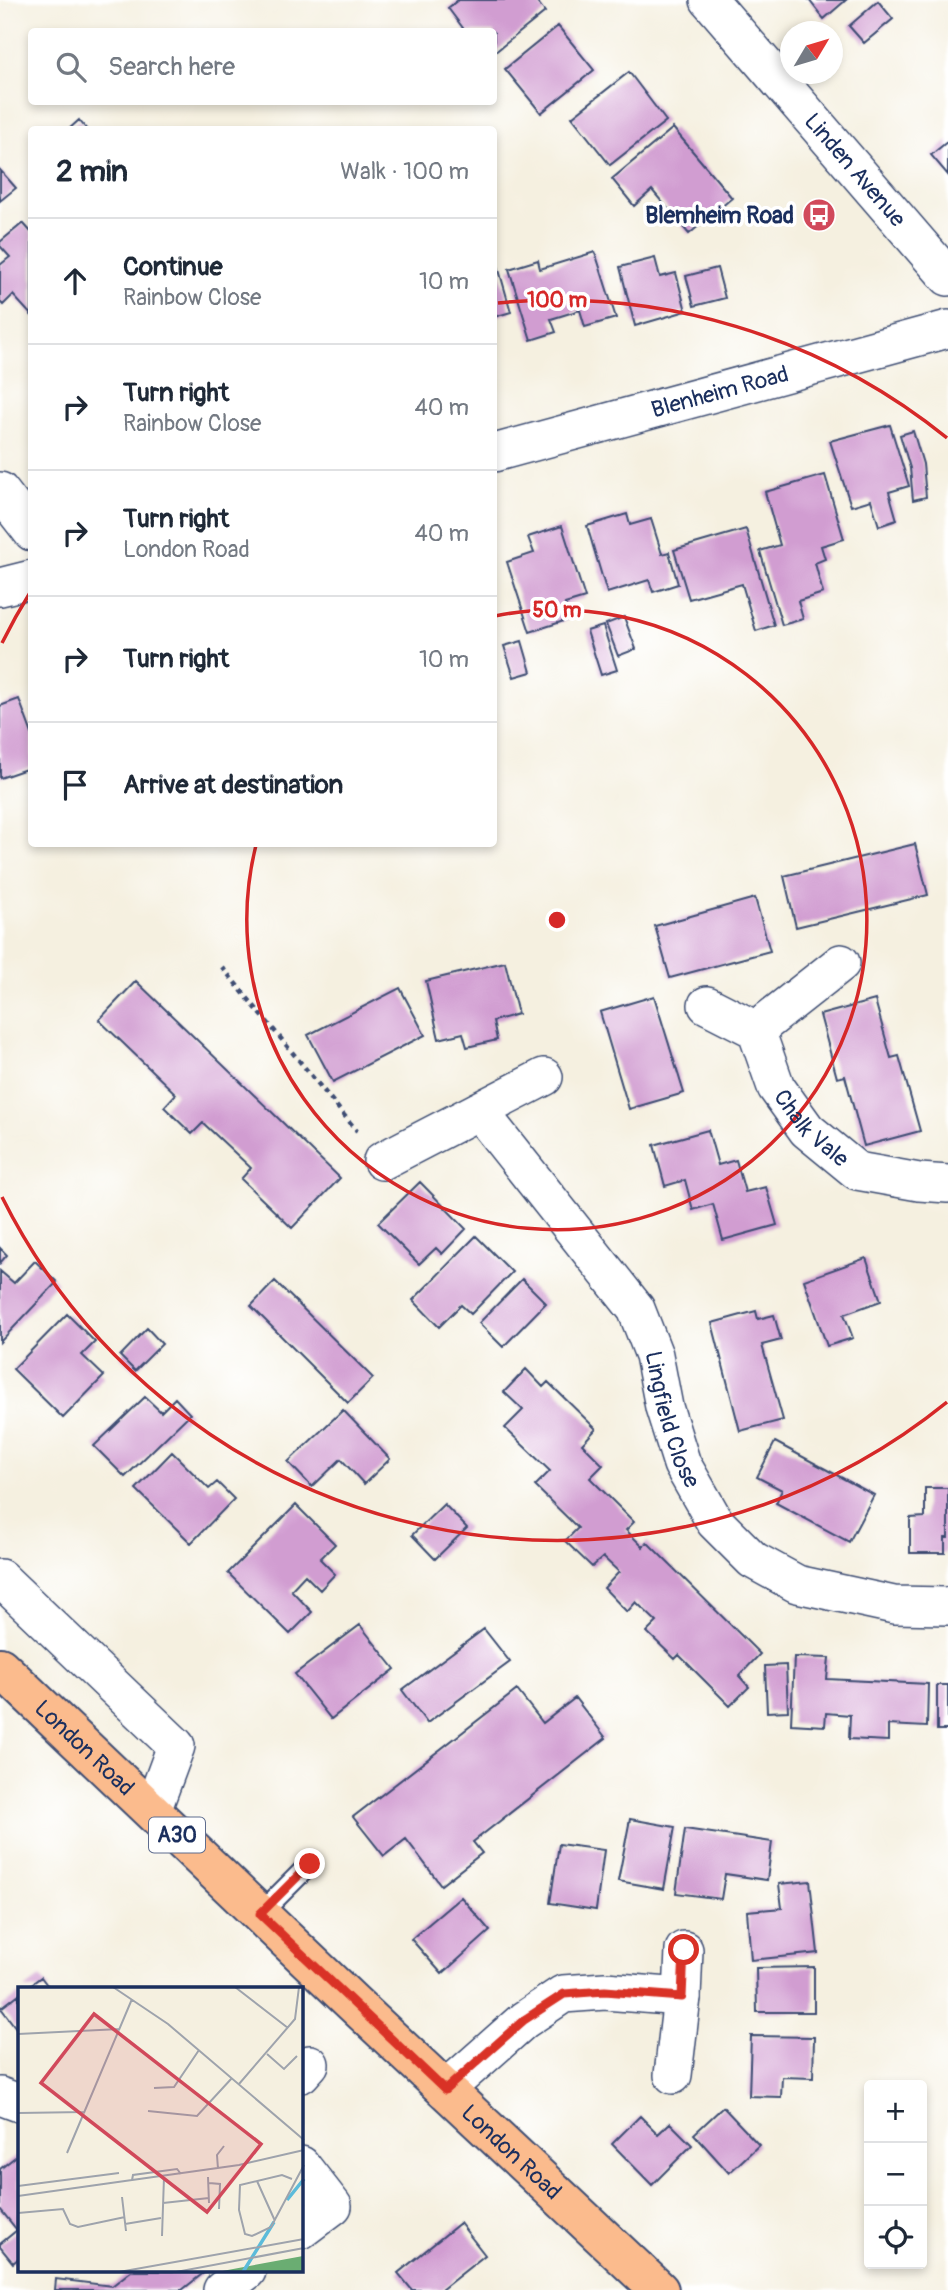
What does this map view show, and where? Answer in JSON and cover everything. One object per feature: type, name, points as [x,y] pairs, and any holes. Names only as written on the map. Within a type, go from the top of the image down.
[{"type":"main road","name":"London Road","points":[[5,1679],[152,1811],[659,2290]]},
{"type":"street","name":"Linden Avenue","points":[[709,0],[948,276]]},
{"type":"street","name":"Blenheim Road","points":[[497,452],[948,329]]},
{"type":"street","points":[[0,491],[28,527]]},
{"type":"street","points":[[0,587],[28,580]]},
{"type":"street","points":[[707,1005],[756,1030],[841,963]]},
{"type":"street","name":"Chalk Vale","points":[[756,1030],[776,1087],[807,1130],[858,1171],[919,1182],[948,1184]]},
{"type":"street","points":[[382,1161],[544,1077]]},
{"type":"street","name":"Lingfield Close","points":[[479,1111],[636,1309],[654,1355],[664,1407],[682,1464],[715,1522],[753,1560],[797,1584],[894,1605],[948,1606]]},
{"type":"street","points":[[0,1578],[176,1746],[152,1811]]},
{"type":"street","points":[[673,2075],[682,1997],[684,1950]]},
{"type":"street","points":[[445,2090],[524,2020],[564,1994],[605,1991],[682,1997]]},
{"type":"street","points":[[0,2096],[18,2103]]},
{"type":"street","points":[[303,2168],[333,2206],[303,2228]]},
{"type":"street","points":[[222,2290],[246,2272]]},
{"type":"lane","points":[[260,1914],[310,1864]]},
{"type":"path","points":[[222,967],[382,1161]]},
{"type":"building","points":[[458,0],[536,0],[545,12],[497,51],[497,28],[463,28],[448,8]]},
{"type":"building","points":[[809,0],[846,0],[824,19]]},
{"type":"building","points":[[878,1],[893,19],[864,43],[849,26]]},
{"type":"building","points":[[558,26],[594,70],[541,113],[505,69]]},
{"type":"building","points":[[629,72],[666,121],[610,165],[572,117]]},
{"type":"building","points":[[79,120],[84,126],[72,126]]},
{"type":"building","points":[[673,128],[732,198],[689,234],[652,190],[634,206],[612,179]]},
{"type":"building","points":[[948,141],[948,175],[931,155]]},
{"type":"building","points":[[0,170],[16,188],[0,201]]},
{"type":"building","points":[[23,223],[28,229],[28,312],[13,295],[3,305],[0,302],[0,265],[10,257],[0,246],[0,242]]},
{"type":"building","points":[[595,252],[616,318],[585,327],[580,310],[551,319],[556,332],[531,340],[509,269],[538,260],[540,269]]},
{"type":"building","points":[[655,258],[660,277],[676,273],[686,311],[635,326],[620,267]]},
{"type":"building","points":[[497,263],[511,312],[497,316]]},
{"type":"building","points":[[717,268],[725,298],[694,306],[686,276]]},
{"type":"building","points":[[890,425],[909,486],[889,492],[897,520],[879,526],[871,500],[851,506],[830,441]]},
{"type":"building","points":[[913,431],[923,464],[926,497],[913,500],[910,468],[900,435]]},
{"type":"building","points":[[825,475],[844,539],[821,546],[825,559],[815,563],[823,593],[798,601],[803,619],[782,625],[760,551],[780,545],[765,492]]},
{"type":"building","points":[[627,514],[630,525],[651,519],[662,554],[669,552],[678,584],[653,592],[649,580],[607,593],[587,526]]},
{"type":"building","points":[[562,526],[585,598],[565,604],[570,619],[530,632],[507,562],[534,553],[528,537]]},
{"type":"building","points":[[746,529],[774,625],[756,631],[742,584],[689,599],[674,550]]},
{"type":"building","points":[[624,617],[636,649],[618,656],[606,624]]},
{"type":"building","points":[[603,626],[617,670],[601,675],[587,631]]},
{"type":"building","points":[[522,641],[531,672],[514,677],[504,646]]},
{"type":"building","points":[[19,699],[28,723],[28,768],[0,778],[0,706]]},
{"type":"building","points":[[915,844],[928,895],[796,927],[784,876]]},
{"type":"building","points":[[755,898],[770,951],[670,978],[655,926]]},
{"type":"building","points":[[505,962],[518,1014],[493,1021],[497,1040],[467,1047],[463,1033],[439,1039],[426,981]]},
{"type":"building","points":[[136,981],[340,1178],[292,1228],[241,1179],[251,1168],[203,1123],[192,1134],[164,1107],[176,1094],[99,1020]]},
{"type":"building","points":[[400,988],[425,1035],[333,1082],[308,1035]]},
{"type":"building","points":[[654,996],[684,1093],[629,1109],[600,1012]]},
{"type":"building","points":[[875,1000],[891,1058],[899,1056],[920,1131],[864,1146],[845,1076],[837,1078],[820,1015]]},
{"type":"building","points":[[708,1130],[718,1165],[736,1160],[745,1192],[766,1187],[777,1225],[723,1240],[713,1204],[693,1210],[685,1180],[665,1186],[654,1145]]},
{"type":"building","points":[[420,1182],[466,1229],[442,1254],[436,1248],[419,1264],[378,1223]]},
{"type":"building","points":[[476,1236],[512,1272],[471,1314],[461,1305],[439,1327],[413,1300]]},
{"type":"building","points":[[0,1248],[7,1255],[0,1263]]},
{"type":"building","points":[[866,1258],[881,1301],[844,1314],[853,1338],[827,1346],[804,1280]]},
{"type":"building","points":[[35,1261],[57,1282],[0,1342],[0,1271],[14,1283]]},
{"type":"building","points":[[522,1279],[546,1303],[503,1347],[479,1323]]},
{"type":"building","points":[[275,1281],[373,1378],[348,1403],[251,1306]]},
{"type":"building","points":[[756,1311],[758,1319],[774,1315],[781,1340],[762,1345],[783,1420],[740,1431],[712,1323]]},
{"type":"building","points":[[67,1314],[95,1342],[82,1355],[104,1376],[63,1418],[13,1369]]},
{"type":"building","points":[[147,1328],[162,1344],[135,1371],[120,1356]]},
{"type":"building","points":[[526,1369],[543,1387],[548,1382],[596,1429],[582,1444],[603,1465],[590,1478],[634,1522],[626,1530],[643,1547],[647,1542],[760,1654],[739,1676],[749,1687],[730,1706],[679,1655],[675,1659],[647,1632],[657,1622],[636,1602],[627,1612],[604,1588],[619,1572],[603,1557],[592,1567],[565,1541],[578,1528],[535,1486],[550,1471],[505,1428],[523,1410],[504,1392]]},
{"type":"building","points":[[145,1397],[161,1412],[175,1398],[190,1414],[125,1477],[94,1446]]},
{"type":"building","points":[[343,1410],[390,1459],[364,1484],[341,1459],[312,1487],[288,1462]]},
{"type":"building","points":[[775,1442],[874,1495],[849,1542],[776,1503],[782,1490],[757,1477]]},
{"type":"building","points":[[172,1452],[209,1489],[217,1482],[234,1499],[191,1543],[136,1489]]},
{"type":"building","points":[[925,1488],[948,1488],[948,1538],[945,1538],[945,1553],[910,1553],[910,1518],[925,1517]]},
{"type":"building","points":[[444,1504],[467,1528],[435,1559],[412,1535]]},
{"type":"building","points":[[296,1505],[335,1544],[320,1559],[335,1574],[320,1590],[305,1575],[291,1590],[312,1612],[290,1634],[228,1573]]},
{"type":"building","points":[[360,1625],[395,1669],[331,1719],[295,1674]]},
{"type":"building","points":[[484,1629],[510,1662],[427,1723],[402,1690]]},
{"type":"building","points":[[794,1657],[829,1658],[827,1679],[928,1684],[927,1727],[888,1725],[888,1741],[849,1739],[850,1715],[826,1713],[825,1726],[791,1724]]},
{"type":"building","points":[[786,1665],[788,1711],[767,1712],[765,1666]]},
{"type":"building","points":[[937,1685],[948,1685],[948,1730],[937,1730]]},
{"type":"building","points":[[517,1690],[543,1723],[575,1698],[606,1738],[473,1842],[482,1853],[441,1885],[406,1839],[384,1856],[353,1817]]},
{"type":"building","points":[[630,1819],[675,1827],[664,1889],[618,1881]]},
{"type":"building","points":[[685,1829],[772,1842],[767,1880],[725,1874],[721,1899],[676,1893]]},
{"type":"building","points":[[559,1844],[604,1850],[596,1910],[550,1903]]},
{"type":"building","points":[[810,1881],[818,1953],[751,1960],[747,1911],[782,1908],[779,1884]]},
{"type":"building","points":[[461,1897],[490,1931],[442,1974],[411,1939]]},
{"type":"building","points":[[814,1967],[814,2012],[757,2012],[756,1968]]},
{"type":"building","points":[[41,1977],[48,1987],[28,1987]]},
{"type":"building","points":[[18,1995],[18,2031],[1,2008]]},
{"type":"building","points":[[751,2036],[814,2037],[813,2078],[782,2077],[781,2097],[749,2096]]},
{"type":"building","points":[[723,2107],[759,2145],[729,2173],[694,2134]]},
{"type":"building","points":[[640,2116],[658,2134],[670,2123],[692,2145],[652,2185],[612,2144]]},
{"type":"building","points":[[18,2155],[18,2259],[13,2263],[0,2247],[0,2244],[17,2230],[0,2209],[0,2169]]},
{"type":"building","points":[[460,2223],[485,2255],[441,2290],[412,2290],[398,2273]]},
{"type":"building","points":[[130,2272],[205,2272],[182,2290],[55,2290],[56,2279],[112,2286]]},
{"type":"place","name":"Blemheim Road","points":[[819,215]]},
{"type":"route","points":[[310,1864],[260,1914],[445,2090],[524,2020],[564,1994],[605,1991],[682,1997],[684,1950]]}]
